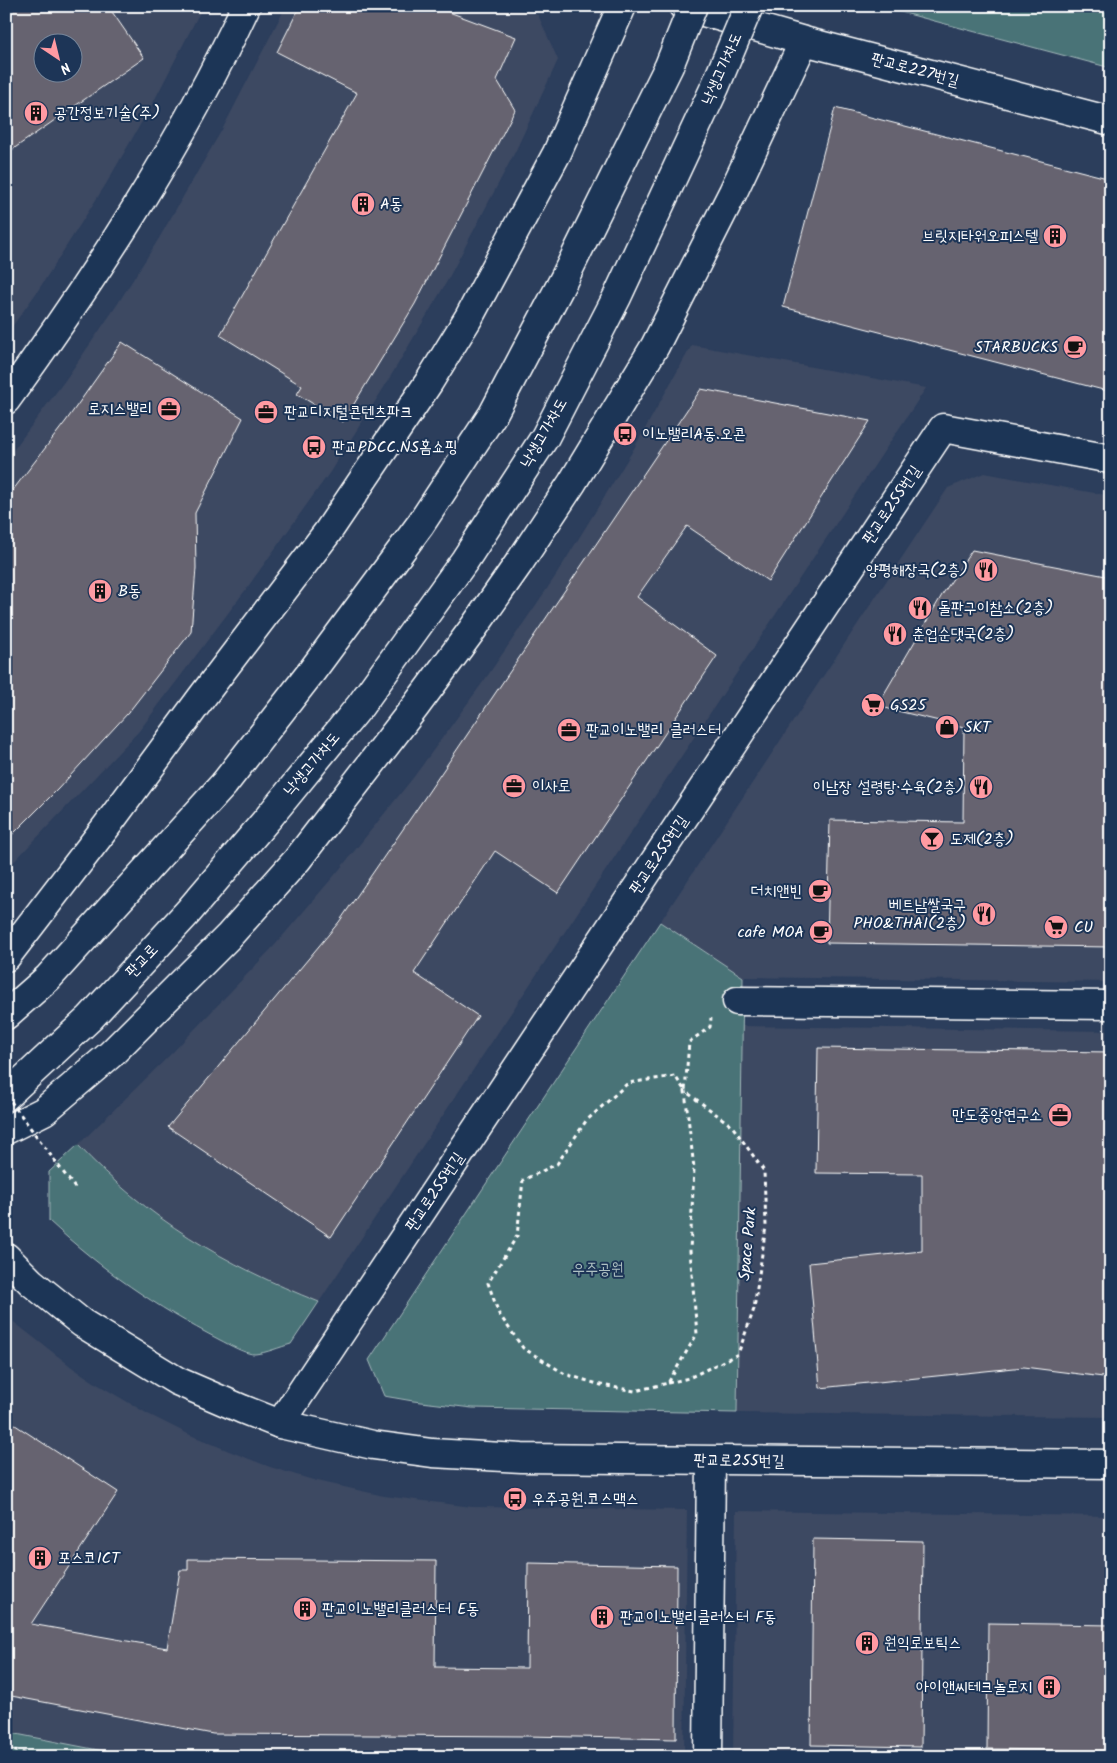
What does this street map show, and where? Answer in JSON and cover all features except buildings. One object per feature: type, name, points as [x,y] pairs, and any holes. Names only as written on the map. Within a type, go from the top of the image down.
[{"type":"main road","points":[[6,400],[94,276],[164,161],[233,34],[246,6]]},
{"type":"main road","points":[[6,957],[118,812],[202,697],[327,533],[429,382],[469,317],[557,153],[622,6]]},
{"type":"main road","name":"판교로227번길","points":[[683,6],[804,41],[1111,120]]},
{"type":"main road","points":[[6,1015],[48,978],[224,784],[312,671],[420,525],[493,414],[564,279],[669,66],[693,6]]},
{"type":"main road","name":"낙생고가차도","points":[[269,817],[365,699],[465,560],[545,436],[617,298],[715,87],[750,6]]},
{"type":"main road","points":[[6,1130],[44,1111],[111,1054],[228,937],[297,860],[472,630],[572,484],[655,346],[733,192],[804,41]]},
{"type":"main road","name":"판교로255번길","points":[[280,1424],[943,428],[1111,459]]},
{"type":"main road","name":"판교로","points":[[6,1096],[96,1011],[188,912],[269,817]]},
{"type":"main road","points":[[737,1001],[1111,1005]]},
{"type":"main road","name":"판교로255번길","points":[[6,1257],[31,1282],[82,1323],[177,1382],[280,1424],[373,1446],[432,1453],[522,1458],[1111,1464]]},
{"type":"main road","points":[[708,1757],[711,1461]]},
{"type":"path","points":[[668,1383],[697,1334],[690,1251],[694,1168],[685,1091],[689,1042],[710,1027],[714,997],[737,1001]]},
{"type":"path","name":"Space Park","points":[[675,1076],[685,1091],[732,1126],[764,1171],[766,1226],[754,1309],[738,1354],[689,1378],[668,1383],[635,1391],[601,1386],[565,1374],[523,1348],[499,1314],[488,1283],[517,1236],[523,1180],[557,1164],[586,1121],[628,1083],[675,1076]]},
{"type":"path","points":[[6,1096],[75,1188]]},
{"type":"path","points":[[6,1749],[44,1757]]},
{"type":"shaded area","points":[[6,6],[203,6],[155,99],[106,184],[37,292],[6,335]]},
{"type":"shaded area","points":[[286,6],[509,6],[538,15],[558,60],[515,152],[446,283],[383,389],[330,472],[244,592],[139,731],[6,870],[6,460],[66,379],[117,305],[158,240],[223,128]]},
{"type":"shaded area","points":[[692,345],[926,388],[319,1302],[282,1287],[212,1252],[163,1221],[102,1170],[78,1145],[173,1052],[275,945],[339,870],[413,778],[486,678],[555,577],[632,452]]},
{"type":"shaded area","points":[[984,473],[1111,496],[1111,982],[743,977],[660,922],[948,488]]},
{"type":"shaded area","points":[[742,1026],[1111,1031],[1111,1417],[737,1413]]},
{"type":"shaded area","points":[[6,1316],[73,1368],[148,1414],[188,1434],[229,1451],[270,1467],[313,1480],[384,1496],[472,1507],[687,1510],[684,1757],[134,1757],[6,1732]]},
{"type":"shaded area","points":[[736,1511],[1111,1516],[1111,1757],[733,1757]]},
{"type":"green space","points":[[878,6],[1111,6],[1111,68]]},
{"type":"green space","name":"우주공원","points":[[660,922],[743,977],[737,1413],[472,1408],[384,1396],[369,1360]]},
{"type":"green space","points":[[78,1145],[132,1196],[190,1237],[220,1256],[285,1288],[319,1302],[291,1344],[255,1354],[247,1353],[232,1346],[196,1327],[130,1286],[89,1256],[49,1221],[49,1172]]},
{"type":"green space","points":[[6,1732],[134,1757],[11,1757],[6,1756]]},
{"type":"place","name":"공간정보기술(주)","points":[[36,113]]},
{"type":"place","name":"A동","points":[[363,204]]},
{"type":"place","name":"브릿지타워오피스텔","points":[[1055,236]]},
{"type":"place","name":"STARBUCKS","points":[[1075,347]]},
{"type":"place","name":"로지스밸리","points":[[169,409]]},
{"type":"place","name":"판교디지털콘텐츠파크","points":[[266,412]]},
{"type":"place","name":"이노밸리A동.오콘","points":[[625,434]]},
{"type":"place","name":"판교PDCC.NS홈쇼핑","points":[[314,447]]},
{"type":"place","name":"양평해장국(2층)","points":[[986,570]]},
{"type":"place","name":"B동","points":[[100,591]]},
{"type":"place","name":"돌판구이참소(2층)","points":[[920,608]]},
{"type":"place","name":"춘업순댓국(2층)","points":[[895,634]]},
{"type":"place","name":"GS25","points":[[873,705]]},
{"type":"place","name":"SKT","points":[[947,727]]},
{"type":"place","name":"판교이노밸리 클러스터","points":[[569,730]]},
{"type":"place","name":"이사로","points":[[514,786]]},
{"type":"place","name":"이남장 설령탕·수육(2층)","points":[[981,787]]},
{"type":"place","name":"도제(2층)","points":[[932,839]]},
{"type":"place","name":"더치앤빈","points":[[820,891]]},
{"type":"place","name":"베트남쌀국구 PHO&THAI(2층)","points":[[984,914]]},
{"type":"place","name":"CU","points":[[1056,927]]},
{"type":"place","name":"cafe MOA","points":[[821,932]]},
{"type":"place","name":"만도중앙연구소","points":[[1060,1115]]},
{"type":"place","name":"우주공원.코스맥스","points":[[515,1499]]},
{"type":"place","name":"포스코ICT","points":[[40,1558]]},
{"type":"place","name":"판교이노밸리클러스터 E동","points":[[305,1609]]},
{"type":"place","name":"판교이노밸리클러스터 F동","points":[[602,1617]]},
{"type":"place","name":"원익로보틱스","points":[[867,1643]]},
{"type":"place","name":"아이앤씨테크놀로지","points":[[1049,1687]]}]
